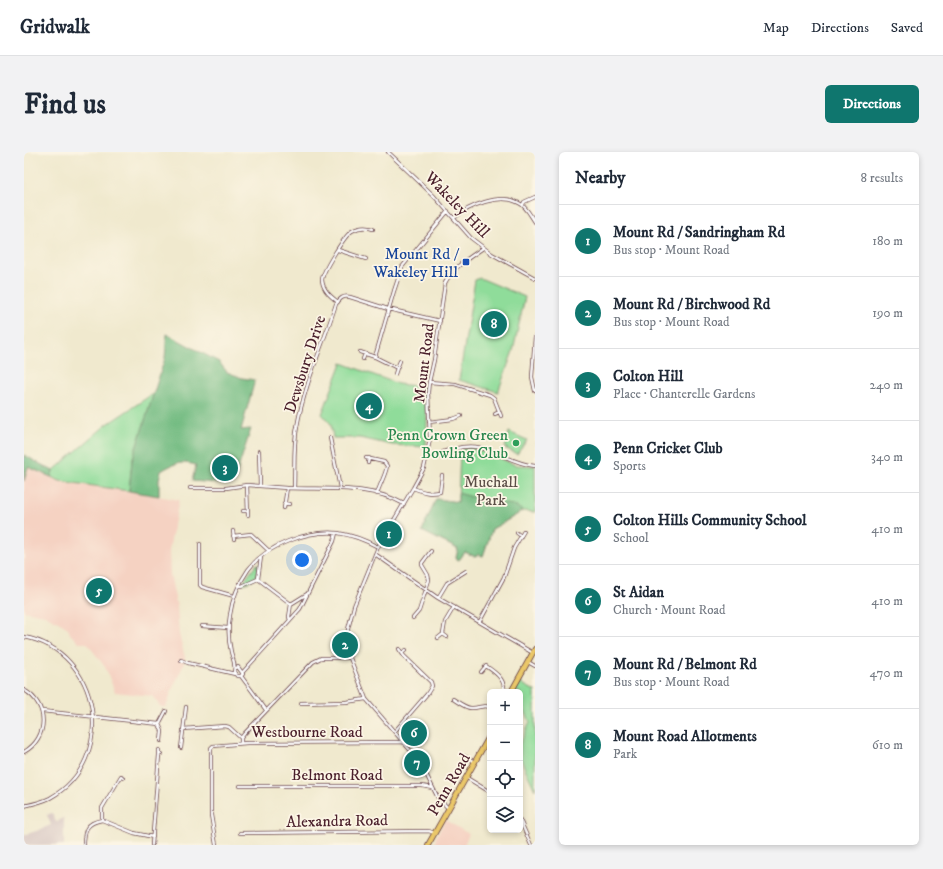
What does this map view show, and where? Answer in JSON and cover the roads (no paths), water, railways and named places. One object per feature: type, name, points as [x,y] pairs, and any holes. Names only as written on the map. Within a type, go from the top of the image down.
[{"type":"highway","points":[[513,689],[534,651]]},
{"type":"highway","name":"Penn Road","points":[[428,845],[487,741]]},
{"type":"street","name":"Wakeley Hill","points":[[388,152],[448,211],[471,238],[483,248],[535,278]]},
{"type":"street","points":[[522,205],[524,202],[535,197]]},
{"type":"street","points":[[454,218],[462,211],[473,206],[495,200],[508,199],[519,202],[526,208],[535,222]]},
{"type":"street","points":[[375,357],[388,309],[402,267],[448,211]]},
{"type":"street","points":[[338,302],[327,292],[322,280],[324,271],[346,237],[353,230],[362,228],[373,229]]},
{"type":"street","name":"Mount Road","points":[[448,808],[440,801],[426,774],[404,742],[374,710],[366,699],[350,658],[347,642],[354,606],[378,547],[414,488],[424,468],[430,438],[429,382],[440,321],[443,291],[448,277],[456,268],[483,248]]},
{"type":"street","points":[[338,250],[366,259]]},
{"type":"street","name":"Dewsbury Drive","points":[[294,488],[295,437],[298,419],[307,387],[338,302],[347,296],[388,309]]},
{"type":"street","points":[[388,309],[440,321]]},
{"type":"street","points":[[535,336],[532,377],[535,391]]},
{"type":"street","points":[[360,352],[375,357],[397,368]]},
{"type":"street","points":[[363,359],[365,354]]},
{"type":"street","points":[[395,374],[400,361]]},
{"type":"street","points":[[429,382],[456,384],[490,395],[494,398],[501,416]]},
{"type":"street","points":[[494,414],[499,412]]},
{"type":"street","points":[[429,422],[453,419],[461,416]]},
{"type":"street","points":[[330,438],[340,488]]},
{"type":"street","points":[[437,456],[442,452],[463,446],[476,446],[496,452],[521,464],[535,466]]},
{"type":"street","points":[[448,450],[448,456]]},
{"type":"street","points":[[259,451],[260,486]]},
{"type":"street","points":[[427,455],[457,456]]},
{"type":"street","points":[[368,463],[368,458],[384,462],[387,466],[377,494]]},
{"type":"street","points":[[414,488],[422,492],[440,492],[442,475]]},
{"type":"street","points":[[247,485],[248,515]]},
{"type":"street","points":[[190,488],[226,488],[247,485],[287,488],[340,488],[377,494],[394,499],[404,504]]},
{"type":"street","points":[[284,508],[287,488]]},
{"type":"street","points":[[284,503],[289,504]]},
{"type":"street","points":[[243,511],[248,511]]},
{"type":"street","points":[[480,622],[504,577],[514,548],[524,530]]},
{"type":"street","points":[[233,531],[234,537],[251,534],[269,551]]},
{"type":"street","points":[[236,674],[234,670],[236,668],[231,653],[228,628],[230,614],[234,596],[248,569],[262,556],[284,543],[299,537],[325,533],[336,533],[360,538],[378,547]]},
{"type":"street","points":[[241,676],[242,673],[300,609],[334,542],[336,533]]},
{"type":"street","points":[[517,533],[521,536]]},
{"type":"street","points":[[200,544],[200,585],[234,596]]},
{"type":"street","points":[[413,618],[419,611],[429,580],[422,563],[431,551]]},
{"type":"street","points":[[376,554],[438,598],[534,651]]},
{"type":"street","points":[[258,579],[262,556]]},
{"type":"street","points":[[438,598],[447,583],[466,571]]},
{"type":"street","points":[[258,579],[291,604]]},
{"type":"street","points":[[239,586],[258,579]]},
{"type":"street","points":[[290,620],[291,604],[307,594]]},
{"type":"street","points":[[438,638],[443,634],[445,622],[454,607]]},
{"type":"street","points":[[202,626],[228,628]]},
{"type":"street","points":[[443,634],[447,636]]},
{"type":"street","points":[[24,637],[43,642],[60,653],[72,665],[80,675],[87,690],[93,716],[93,732],[90,747],[85,760],[75,776],[50,798],[24,806]]},
{"type":"street","points":[[395,731],[427,694],[432,686],[399,649]]},
{"type":"street","points":[[402,653],[406,650]]},
{"type":"street","points":[[241,743],[241,738],[313,662],[321,658],[350,658]]},
{"type":"street","points":[[181,660],[241,676],[266,710]]},
{"type":"street","points":[[528,662],[535,666]]},
{"type":"street","points":[[481,672],[486,666],[502,680],[505,689]]},
{"type":"street","points":[[236,668],[240,668],[242,673]]},
{"type":"street","points":[[24,690],[36,700],[42,711],[43,720],[42,730],[32,746],[24,752]]},
{"type":"street","points":[[301,703],[340,703],[366,699]]},
{"type":"street","points":[[453,699],[468,708],[487,706]]},
{"type":"street","points":[[181,748],[186,707]]},
{"type":"street","points":[[42,711],[159,724]]},
{"type":"street","points":[[159,724],[166,711]]},
{"type":"street","points":[[159,724],[162,731],[161,741]]},
{"type":"street","points":[[183,729],[225,726],[229,727],[241,738]]},
{"type":"street","name":"Westbourne Road","points":[[216,845],[211,815],[211,748],[215,745],[241,743],[404,742]]},
{"type":"street","points":[[152,845],[155,795],[160,754],[159,750]]},
{"type":"street","points":[[464,756],[476,762]]},
{"type":"street","points":[[102,820],[102,808],[121,776]]},
{"type":"street","points":[[467,778],[487,790]]},
{"type":"street","name":"Belmont Road","points":[[240,786],[422,786],[433,788]]},
{"type":"street","points":[[84,845],[84,834],[86,829],[95,822],[102,820],[134,833],[153,837]]},
{"type":"street","points":[[523,827],[531,845]]},
{"type":"street","name":"Alexandra Road","points":[[240,833],[434,832]]},
{"type":"place","name":"Mount Rd / Wakeley Hill","points":[[466,262]]},
{"type":"place","name":"Mount Road Allotments","points":[[494,324]]},
{"type":"place","name":"Penn Cricket Club","points":[[369,406]]},
{"type":"place","name":"Penn Crown Green Bowling Club","points":[[516,443]]},
{"type":"place","name":"Colton Hill","points":[[225,468]]},
{"type":"place","name":"Mount Rd / Sandringham Rd","points":[[389,534]]},
{"type":"place","name":"Colton Hills Community School","points":[[99,591]]},
{"type":"place","name":"Mount Rd / Birchwood Rd","points":[[345,645]]},
{"type":"place","name":"St Aidan","points":[[414,733]]},
{"type":"place","name":"Mount Rd / Belmont Rd","points":[[417,763]]},
{"type":"park label","name":"Muchall Park","points":[[491,490]]}]
